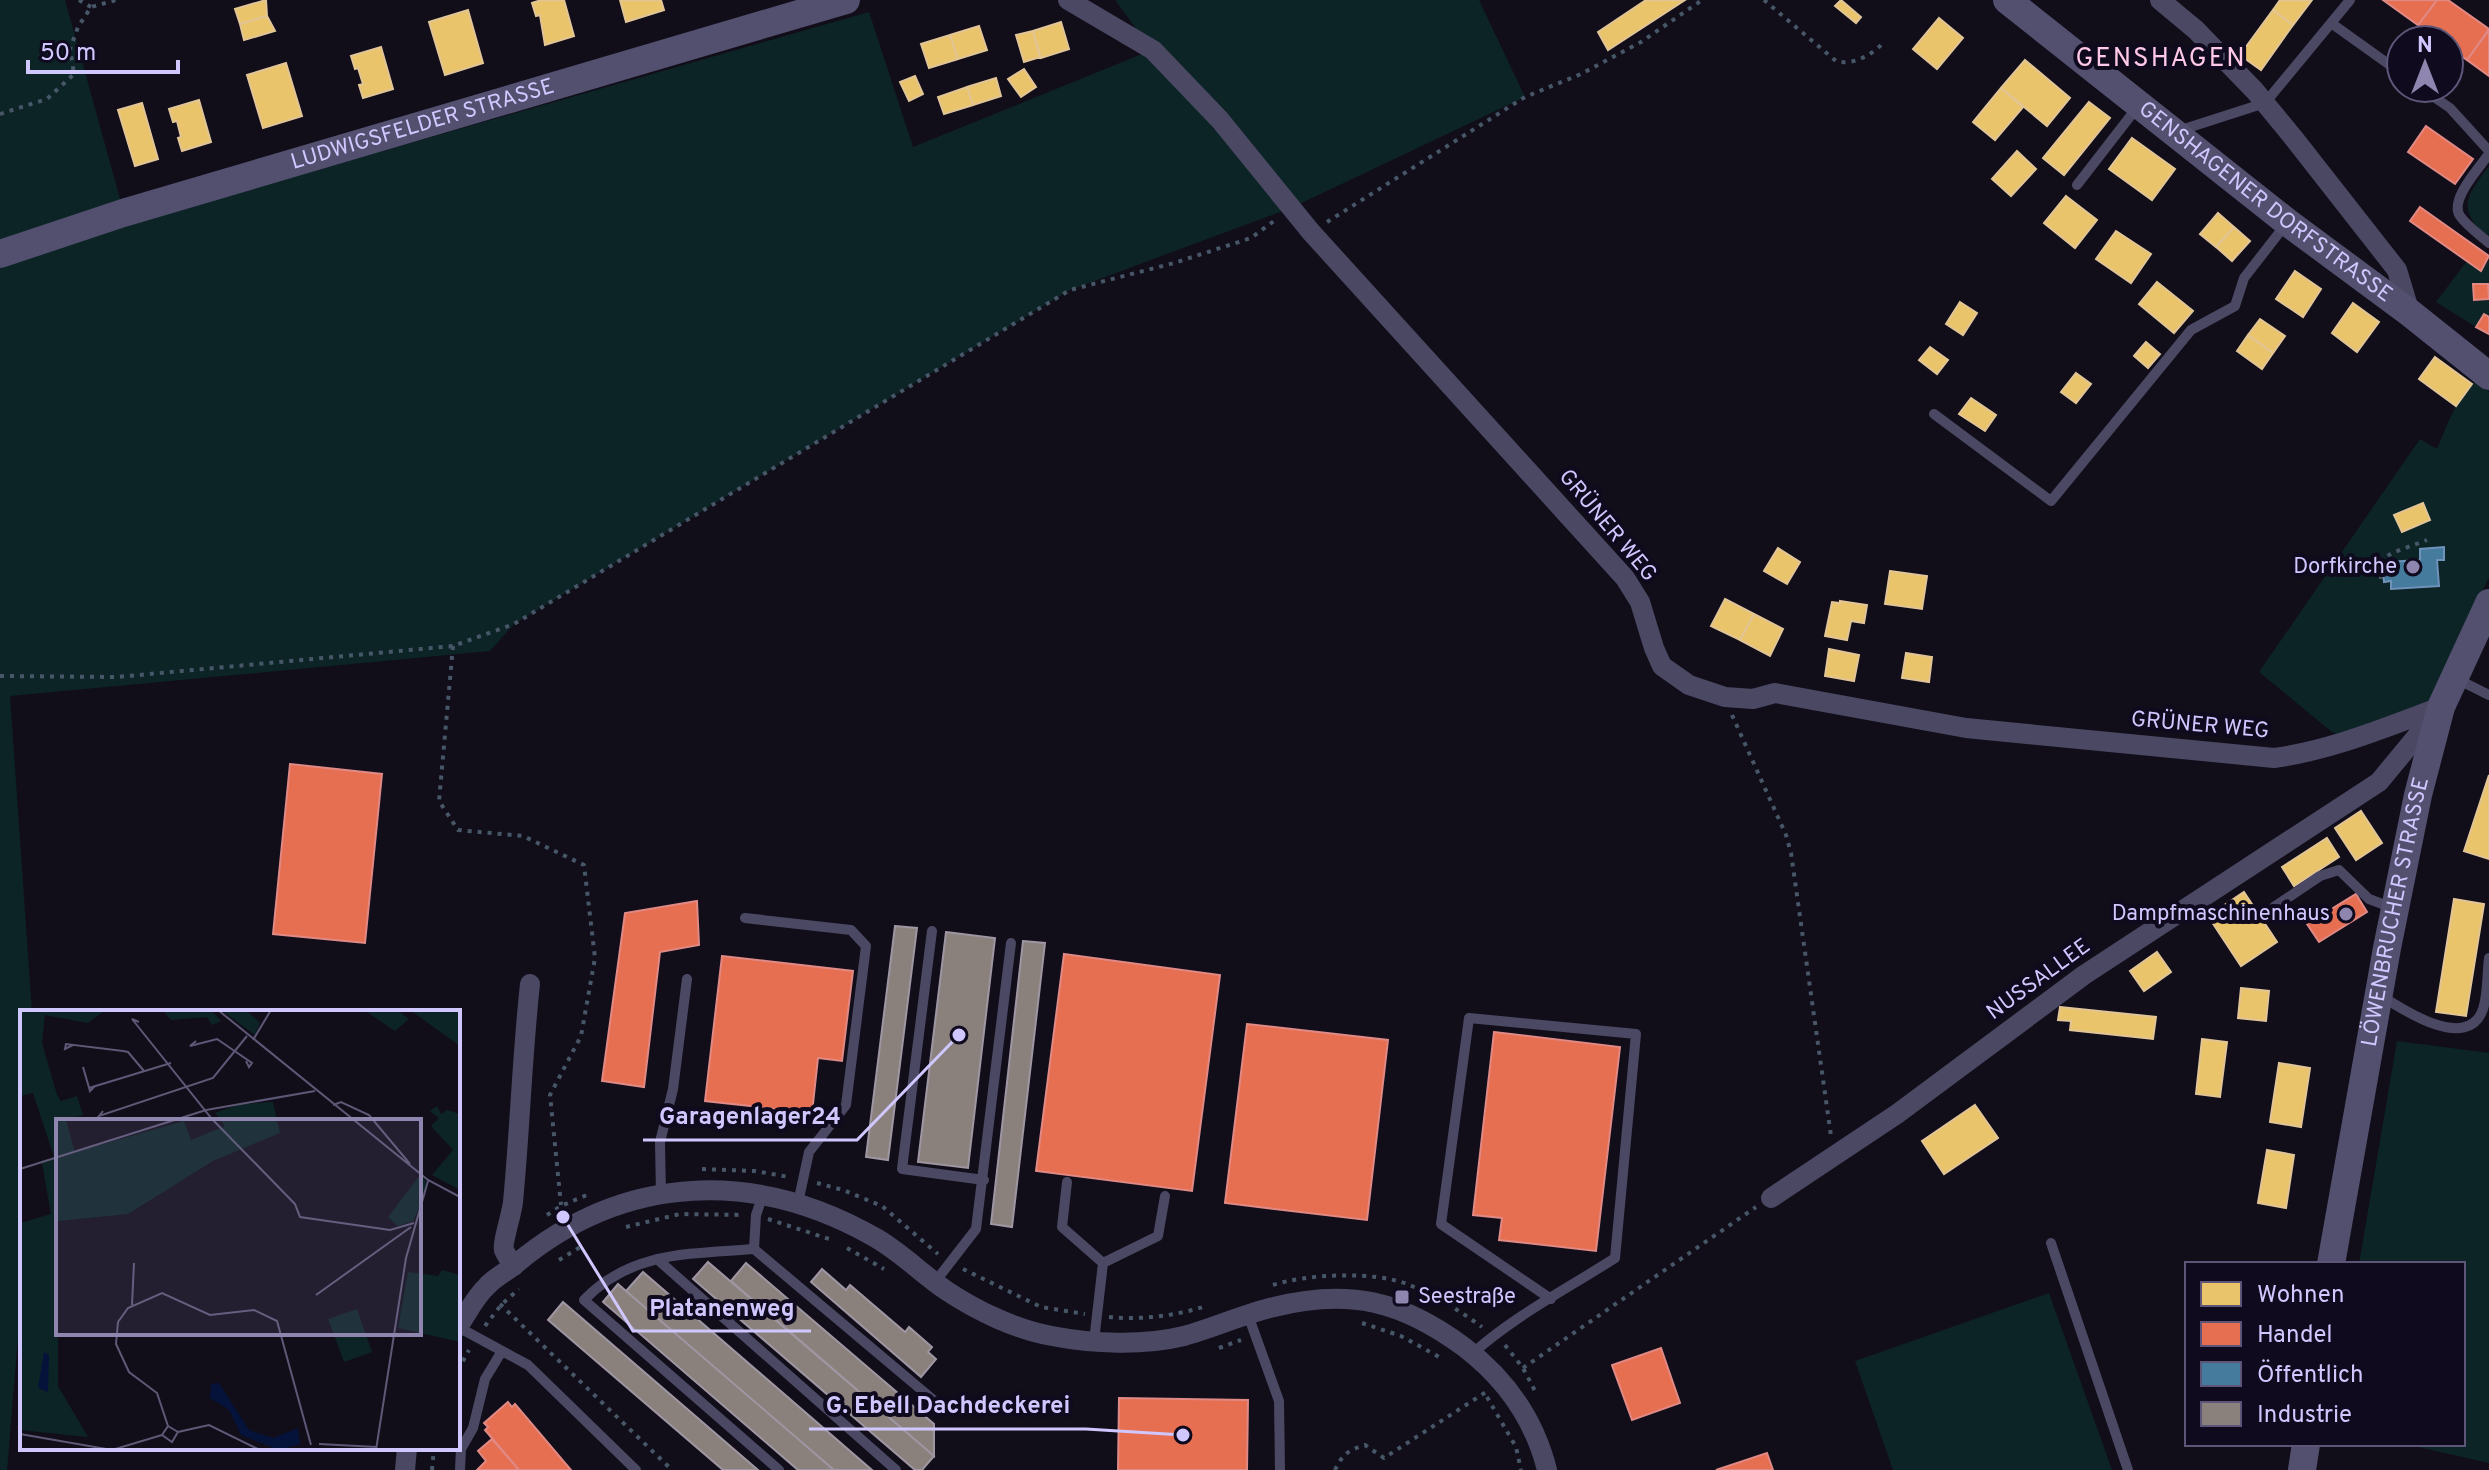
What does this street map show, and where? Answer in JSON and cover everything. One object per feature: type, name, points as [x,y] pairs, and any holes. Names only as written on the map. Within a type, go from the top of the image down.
[{"type":"street","name":"LUDWIGSFELDER STRASSE","points":[[0,254],[123,213],[846,0]]},
{"type":"street","name":"GRÜNER WEG","points":[[1068,0],[1153,50],[1220,120],[1311,232],[1625,578],[1640,602],[1662,666],[1689,685],[1717,694],[1753,699],[1775,693],[1966,728],[2274,758],[2340,745],[2441,707]]},
{"type":"street","name":"GENSHAGENER DORFSTRASSE","points":[[2007,0],[2287,222],[2489,376]]},
{"type":"street","name":"GENSHAGENER DORFSTRASSE","points":[[2160,0],[2196,30],[2265,103],[2397,270],[2410,313]]},
{"type":"street","name":"LÖWENBRUCHER STRASSE","points":[[2331,1262],[2378,994],[2418,795],[2441,707],[2489,603]]},
{"type":"street","name":"NUSSALLEE","points":[[1771,1198],[1897,1114],[2084,975],[2379,782],[2441,707]]},
{"type":"street","points":[[514,1266],[504,1250],[511,1221],[530,984]]},
{"type":"street","points":[[460,1324],[486,1286],[543,1241],[571,1225],[615,1206],[661,1195],[721,1189],[798,1203],[879,1240],[958,1297],[1020,1327],[1050,1336],[1120,1343],[1180,1337],[1273,1307],[1322,1298],[1384,1304],[1434,1325],[1503,1380],[1529,1423],[1547,1470]]},
{"type":"street","points":[[2302,1470],[2306,1446]]},
{"type":"street","points":[[405,1470],[407,1450]]},
{"type":"lane","points":[[2175,132],[2265,103],[2350,0]]},
{"type":"lane","points":[[2331,23],[2385,62]]},
{"type":"lane","points":[[2077,185],[2140,103]]},
{"type":"lane","points":[[2444,104],[2489,152],[2459,196],[2456,207],[2460,217],[2489,243]]},
{"type":"lane","points":[[1934,414],[2051,501],[2191,330],[2235,306],[2244,278],[2287,222]]},
{"type":"lane","points":[[2455,678],[2489,695]]},
{"type":"lane","points":[[2274,907],[2320,876],[2339,870],[2369,899],[2395,909]]},
{"type":"lane","points":[[745,918],[851,930],[866,946],[846,1105],[809,1152],[798,1203]]},
{"type":"lane","points":[[932,931],[902,1169],[984,1180]]},
{"type":"lane","points":[[935,1282],[976,1229],[1011,943]]},
{"type":"lane","points":[[2378,994],[2423,1019],[2453,1028],[2466,1028],[2476,1021],[2483,1008],[2489,958]]},
{"type":"lane","points":[[661,1195],[660,1142],[673,1089],[687,979]]},
{"type":"lane","points":[[1472,1354],[1493,1335],[1551,1299],[1615,1258],[1636,1034],[1469,1018],[1441,1224],[1551,1299]]},
{"type":"lane","points":[[1067,1182],[1062,1227],[1103,1263]]},
{"type":"lane","points":[[754,1249],[756,1215],[763,1195]]},
{"type":"lane","points":[[1103,1263],[1158,1236],[1165,1196]]},
{"type":"lane","points":[[2051,1243],[2128,1470]]},
{"type":"lane","points":[[779,1470],[584,1300],[599,1284],[640,1262],[754,1249],[937,1403]]},
{"type":"lane","points":[[657,1259],[896,1470]]},
{"type":"lane","points":[[1094,1341],[1103,1263]]},
{"type":"lane","points":[[1248,1315],[1279,1401],[1280,1470]]},
{"type":"lane","points":[[460,1328],[528,1365],[636,1470]]},
{"type":"lane","points":[[460,1470],[461,1449],[473,1428],[485,1379],[502,1351]]},
{"type":"path","points":[[79,0],[91,7]]},
{"type":"path","points":[[0,114],[47,99],[74,74],[70,49],[78,27],[91,7],[116,0]]},
{"type":"path","points":[[1311,232],[1525,97],[1581,74],[1641,42],[1702,0]]},
{"type":"path","points":[[1764,0],[1836,61],[1845,63],[1854,60],[1883,43]]},
{"type":"path","points":[[0,676],[117,677],[453,646],[514,624],[1070,290],[1174,263],[1251,238],[1291,208]]},
{"type":"path","points":[[2383,577],[2378,577],[2377,571],[2383,559],[2427,540]]},
{"type":"path","points":[[453,646],[439,801],[458,830],[523,836],[584,865],[595,958],[581,1036],[550,1095],[561,1206]]},
{"type":"path","points":[[1717,694],[1731,713],[1786,835],[1791,853],[1831,1138],[1831,1158]]},
{"type":"path","points":[[660,1172],[708,1169],[755,1171],[843,1190],[882,1206],[949,1263],[1041,1307],[1127,1319],[1185,1313],[1211,1305]]},
{"type":"path","points":[[539,1221],[561,1206],[597,1190]]},
{"type":"path","points":[[1335,1470],[1341,1455],[1365,1445],[1384,1458],[1523,1368],[1771,1198]]},
{"type":"path","points":[[1264,1288],[1293,1279],[1353,1276],[1404,1283],[1456,1307],[1503,1342],[1536,1392]]},
{"type":"path","points":[[486,1286],[501,1305],[672,1470]]},
{"type":"path","points":[[432,1470],[434,1450]]},
{"type":"green space","points":[[0,0],[65,0],[127,224],[869,12],[913,147],[1152,50],[1115,0],[1479,0],[1525,97],[1291,208],[1070,290],[514,624],[490,651],[10,696],[32,1010],[20,1010],[20,1313],[7,1470],[0,1470]]},
{"type":"green space","points":[[2489,166],[2489,239],[2472,220],[2468,204],[2474,187]]},
{"type":"green space","points":[[2489,260],[2489,317],[2483,314],[2476,327],[2436,302],[2467,261],[2481,271]]},
{"type":"green space","points":[[2478,380],[2489,392],[2489,577],[2432,699],[2418,710],[2342,736],[2332,732],[2259,672],[2420,439],[2437,449],[2458,402]]},
{"type":"green space","points":[[2397,1041],[2489,1053],[2489,1463],[2414,1446],[2465,1446],[2465,1262],[2359,1262]]},
{"type":"green space","points":[[2049,1293],[2112,1470],[1893,1470],[1855,1361]]},
{"type":"building: Wohnen","points":[[266,0],[267,16],[240,24],[235,9]]},
{"type":"building: Wohnen","points":[[564,0],[574,36],[545,45],[540,15],[536,16],[532,3]]},
{"type":"building: Wohnen","points":[[620,0],[661,0],[664,10],[626,22]]},
{"type":"building: Wohnen","points":[[1646,0],[1685,0],[1608,50],[1598,32]]},
{"type":"building: Wohnen","points":[[1841,0],[1861,17],[1856,23],[1835,6]]},
{"type":"building: Wohnen","points":[[2280,0],[2312,0],[2293,25],[2273,10]]},
{"type":"building: Wohnen","points":[[468,10],[483,63],[445,75],[429,22]]},
{"type":"building: Wohnen","points":[[2273,10],[2293,25],[2261,70],[2240,55]]},
{"type":"building: Wohnen","points":[[267,16],[275,31],[244,40],[240,24]]},
{"type":"building: Wohnen","points":[[1939,18],[1963,38],[1937,69],[1913,49]]},
{"type":"building: Wohnen","points":[[1061,22],[1069,49],[1041,58],[1033,31]]},
{"type":"building: Wohnen","points":[[979,26],[987,50],[958,59],[950,35]]},
{"type":"building: Wohnen","points":[[1033,31],[1040,57],[1024,62],[1016,35]]},
{"type":"building: Wohnen","points":[[950,35],[958,59],[929,68],[921,44]]},
{"type":"building: Wohnen","points":[[381,47],[393,89],[363,98],[359,85],[363,84],[351,56]]},
{"type":"building: Wohnen","points":[[2025,60],[2070,98],[2047,126],[2001,88]]},
{"type":"building: Wohnen","points":[[286,63],[302,116],[263,128],[247,75]]},
{"type":"building: Wohnen","points":[[1024,69],[1036,87],[1021,97],[1008,79]]},
{"type":"building: Wohnen","points":[[915,76],[923,94],[909,101],[900,82]]},
{"type":"building: Wohnen","points":[[996,78],[1001,96],[973,105],[967,87]]},
{"type":"building: Wohnen","points":[[967,87],[973,105],[944,114],[938,97]]},
{"type":"building: Wohnen","points":[[2001,88],[2023,107],[1995,140],[1973,122]]},
{"type":"building: Wohnen","points":[[199,100],[211,142],[182,151],[177,121],[173,122],[169,109]]},
{"type":"building: Wohnen","points":[[2089,102],[2110,118],[2064,175],[2043,158]]},
{"type":"building: Wohnen","points":[[142,103],[158,159],[135,166],[118,110]]},
{"type":"building: Wohnen","points":[[2132,138],[2175,169],[2152,200],[2109,169]]},
{"type":"building: Wohnen","points":[[2017,151],[2036,169],[2011,196],[1992,179]]},
{"type":"building: Wohnen","points":[[2066,196],[2097,220],[2075,248],[2044,223]]},
{"type":"building: Wohnen","points":[[2218,213],[2234,227],[2216,247],[2200,234]]},
{"type":"building: Wohnen","points":[[2234,227],[2250,241],[2232,261],[2216,247]]},
{"type":"building: Wohnen","points":[[2116,231],[2151,254],[2131,283],[2096,259]]},
{"type":"building: Wohnen","points":[[2295,271],[2321,289],[2303,317],[2276,299]]},
{"type":"building: Wohnen","points":[[2157,282],[2193,311],[2174,333],[2139,304]]},
{"type":"building: Wohnen","points":[[1960,302],[1977,313],[1963,335],[1946,324]]},
{"type":"building: Wohnen","points":[[2353,303],[2379,322],[2357,352],[2332,333]]},
{"type":"building: Wohnen","points":[[2260,319],[2285,336],[2273,353],[2248,335]]},
{"type":"building: Wohnen","points":[[2248,335],[2273,353],[2262,369],[2237,351]]},
{"type":"building: Wohnen","points":[[2146,342],[2160,354],[2148,368],[2134,356]]},
{"type":"building: Wohnen","points":[[1930,347],[1948,360],[1937,374],[1919,360]]},
{"type":"building: Wohnen","points":[[2435,357],[2472,384],[2456,406],[2419,379]]},
{"type":"building: Wohnen","points":[[2076,373],[2091,384],[2076,403],[2061,392]]},
{"type":"building: Wohnen","points":[[1971,398],[1996,415],[1985,431],[1959,414]]},
{"type":"building: Wohnen","points":[[2423,503],[2430,520],[2402,532],[2394,515]]},
{"type":"building: Wohnen","points":[[1778,548],[1800,562],[1787,584],[1764,571]]},
{"type":"building: Wohnen","points":[[1890,571],[1927,576],[1922,609],[1885,604]]},
{"type":"building: Wohnen","points":[[1725,599],[1754,614],[1740,640],[1711,626]]},
{"type":"building: Wohnen","points":[[1832,602],[1867,605],[1864,623],[1851,621],[1847,640],[1825,636]]},
{"type":"building: Wohnen","points":[[1754,614],[1783,629],[1770,656],[1740,640]]},
{"type":"building: Wohnen","points":[[1829,649],[1859,655],[1854,681],[1825,676]]},
{"type":"building: Wohnen","points":[[1906,653],[1932,657],[1929,682],[1902,678]]},
{"type":"building: Wohnen","points":[[2489,775],[2489,859],[2464,851]]},
{"type":"building: Wohnen","points":[[2361,811],[2382,843],[2356,860],[2335,828]]},
{"type":"building: Wohnen","points":[[2327,838],[2339,857],[2294,886],[2282,867]]},
{"type":"building: Wohnen","points":[[2244,892],[2277,942],[2241,966],[2208,916]]},
{"type":"building: Wohnen","points":[[2454,899],[2484,904],[2466,1016],[2436,1012]]},
{"type":"building: Wohnen","points":[[2157,952],[2171,972],[2144,991],[2130,971]]},
{"type":"building: Wohnen","points":[[2241,988],[2269,991],[2266,1021],[2238,1018]]},
{"type":"building: Wohnen","points":[[2060,1007],[2156,1017],[2153,1039],[2070,1030],[2071,1021],[2058,1020]]},
{"type":"building: Wohnen","points":[[2202,1039],[2227,1042],[2220,1097],[2196,1094]]},
{"type":"building: Wohnen","points":[[2279,1063],[2310,1068],[2301,1127],[2270,1122]]},
{"type":"building: Wohnen","points":[[1975,1105],[1998,1138],[1944,1174],[1922,1141]]},
{"type":"building: Wohnen","points":[[2267,1150],[2294,1155],[2286,1208],[2258,1203]]},
{"type":"building: Handel","points":[[2383,0],[2437,0],[2417,24]]},
{"type":"building: Handel","points":[[2437,0],[2448,0],[2489,29],[2467,60],[2465,24],[2419,24]]},
{"type":"building: Handel","points":[[2489,30],[2489,76],[2467,60]]},
{"type":"building: Handel","points":[[2426,126],[2473,159],[2455,184],[2408,152]]},
{"type":"building: Handel","points":[[2420,207],[2489,256],[2481,271],[2410,221]]},
{"type":"building: Handel","points":[[2473,284],[2488,284],[2489,299],[2474,300]]},
{"type":"building: Handel","points":[[2484,314],[2489,317],[2489,334],[2476,327]]},
{"type":"building: Handel","points":[[290,764],[382,774],[365,943],[273,934]]},
{"type":"building: Handel","points":[[2356,894],[2367,912],[2319,942],[2307,924]]},
{"type":"building: Handel","points":[[697,901],[699,945],[660,952],[644,1087],[602,1081],[625,913]]},
{"type":"building: Handel","points":[[1064,954],[1220,975],[1192,1191],[1036,1171]]},
{"type":"building: Handel","points":[[722,956],[853,971],[842,1061],[818,1058],[812,1113],[705,1101]]},
{"type":"building: Handel","points":[[1247,1024],[1388,1040],[1367,1220],[1225,1203]]},
{"type":"building: Handel","points":[[1494,1032],[1620,1047],[1596,1251],[1499,1240],[1502,1218],[1473,1215]]},
{"type":"building: Handel","points":[[1661,1348],[1680,1403],[1632,1420],[1612,1365]]},
{"type":"building: Handel","points":[[1119,1398],[1248,1400],[1247,1470],[1118,1470]]},
{"type":"building: Handel","points":[[508,1402],[512,1407],[515,1404],[571,1470],[519,1470],[485,1430],[488,1427],[484,1423]]},
{"type":"building: Handel","points":[[492,1439],[519,1470],[477,1470],[486,1461],[478,1451]]},
{"type":"building: Handel","points":[[1767,1453],[1773,1470],[1716,1470]]},
{"type":"building: Öffentlich","name":"Dorfkirche","points":[[2444,547],[2444,560],[2437,560],[2439,586],[2391,589],[2391,581],[2384,582],[2383,573],[2389,572],[2388,562],[2420,560],[2420,549]]},
{"type":"building: Industrie","points":[[895,926],[917,928],[888,1160],[866,1157]]},
{"type":"building: Industrie","points":[[946,932],[995,938],[968,1168],[918,1162]]},
{"type":"building: Industrie","points":[[1023,941],[1045,943],[1012,1227],[991,1224]]},
{"type":"building: Industrie","points":[[708,1262],[934,1456],[922,1470],[915,1470],[693,1279]]},
{"type":"building: Industrie","points":[[746,1263],[934,1424],[934,1456],[731,1281]]},
{"type":"building: Industrie","points":[[822,1269],[846,1290],[850,1285],[905,1332],[909,1327],[932,1347],[928,1352],[936,1359],[921,1377],[811,1282]]},
{"type":"building: Industrie","points":[[643,1272],[872,1470],[834,1470],[626,1291]]},
{"type":"building: Industrie","points":[[618,1284],[834,1470],[798,1470],[603,1302]]},
{"type":"building: Industrie","points":[[563,1302],[758,1470],[723,1470],[548,1320]]},
{"type":"place","name":"Dorfkirche","points":[[2413,567]]},
{"type":"place","name":"Dampfmaschinenhaus","points":[[2346,914]]},
{"type":"place","name":"Garagenlager24","points":[[959,1035]]},
{"type":"place","name":"Platanenweg","points":[[563,1217]]},
{"type":"place","name":"Seestraße","points":[[1402,1297]]},
{"type":"place","name":"G. Ebell Dachdeckerei","points":[[1183,1435]]},
{"type":"district","name":"GENSHAGEN","points":[[2161,59]]}]
